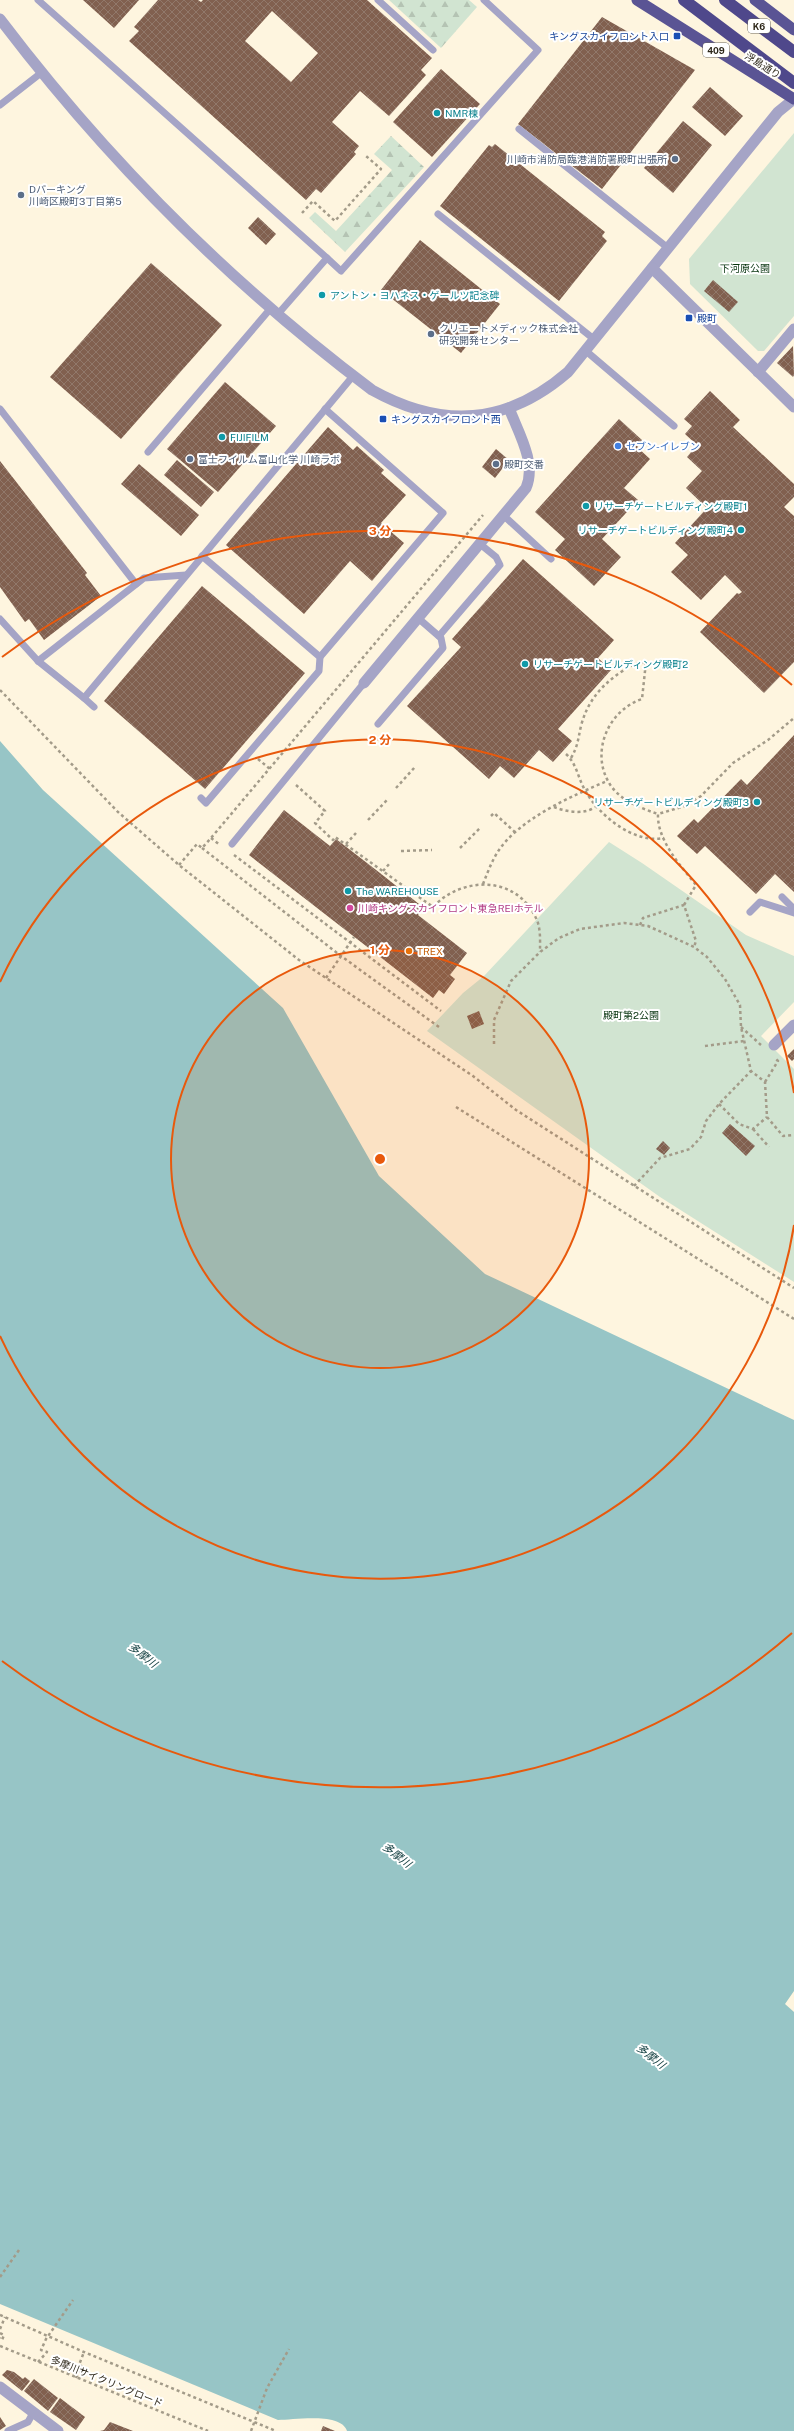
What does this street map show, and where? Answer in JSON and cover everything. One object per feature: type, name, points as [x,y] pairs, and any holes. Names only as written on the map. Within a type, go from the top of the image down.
[{"type":"highway","name":"浮島通り","points":[[637,0],[794,99]]},
{"type":"highway","name":"K6","points":[[684,0],[794,83]]},
{"type":"highway","name":"K6","points":[[725,0],[794,52]]},
{"type":"highway","points":[[755,0],[794,30]]},
{"type":"street","points":[[0,19],[42,73],[156,202],[275,311],[372,390],[395,403],[435,415],[470,416],[509,408],[530,399],[553,385],[586,351],[778,112],[794,99]]},
{"type":"street","points":[[652,268],[794,407]]},
{"type":"street","points":[[758,372],[794,329]]},
{"type":"street","points":[[364,683],[526,488],[530,478],[523,442],[509,408]]},
{"type":"street","points":[[774,1045],[794,1025]]},
{"type":"street","points":[[0,2387],[58,2431]]},
{"type":"lane","points":[[38,0],[341,271],[538,50],[484,0]]},
{"type":"lane","points":[[378,0],[433,50]]},
{"type":"lane","points":[[0,105],[42,73]]},
{"type":"lane","points":[[519,129],[668,248]]},
{"type":"lane","points":[[438,214],[595,340]]},
{"type":"lane","points":[[148,452],[275,311],[327,258]]},
{"type":"lane","points":[[586,351],[674,426]]},
{"type":"lane","points":[[84,698],[353,376]]},
{"type":"lane","points":[[0,409],[136,584]]},
{"type":"lane","points":[[201,798],[206,802],[320,671],[320,657],[443,513],[325,410]]},
{"type":"lane","points":[[503,515],[551,558]]},
{"type":"lane","points":[[439,636],[498,570],[500,561],[480,544]]},
{"type":"lane","points":[[202,556],[320,657]]},
{"type":"lane","points":[[38,661],[144,578],[186,575]]},
{"type":"lane","points":[[378,724],[440,653],[443,643],[439,636],[418,618]]},
{"type":"lane","points":[[0,619],[38,661],[94,707]]},
{"type":"lane","points":[[232,844],[364,683]]},
{"type":"lane","points":[[782,897],[794,909]]},
{"type":"lane","points":[[750,912],[760,902],[794,913]]},
{"type":"lane","points":[[8,2431],[28,2422],[34,2413]]},
{"type":"path","points":[[302,213],[313,201],[335,221],[381,169],[366,156]]},
{"type":"path","points":[[202,848],[483,515]]},
{"type":"path","points":[[571,758],[579,744],[581,726],[589,704],[597,692],[624,670],[639,662],[646,662],[642,699],[634,702],[611,720],[601,748],[607,781],[616,792],[638,808],[658,814],[685,806],[701,796],[733,763],[768,740],[794,718]]},
{"type":"path","points":[[0,690],[118,812],[179,866],[277,943],[326,978],[473,1076],[516,1110],[794,1288]]},
{"type":"path","points":[[566,754],[571,758],[585,790],[595,806],[618,825],[638,836],[657,839],[664,838]]},
{"type":"path","points":[[273,764],[279,769]]},
{"type":"path","points":[[396,788],[415,767]]},
{"type":"path","points":[[483,884],[498,852],[525,824],[585,790],[607,781]]},
{"type":"path","points":[[296,785],[325,811],[315,823],[333,840],[335,837],[346,844],[433,907],[444,895],[459,887],[483,884],[511,891],[528,906],[536,918],[540,934],[540,952]]},
{"type":"path","points":[[368,820],[387,800]]},
{"type":"path","points":[[554,807],[565,811],[589,812],[595,806]]},
{"type":"path","points":[[491,816],[494,813],[516,833]]},
{"type":"path","points":[[640,925],[643,918],[684,906],[696,885],[675,859],[657,824],[658,814]]},
{"type":"path","points":[[460,848],[481,827]]},
{"type":"path","points":[[346,844],[356,833]]},
{"type":"path","points":[[211,838],[224,848]]},
{"type":"path","points":[[179,866],[197,844],[341,956],[439,1027]]},
{"type":"path","points":[[401,851],[432,850]]},
{"type":"path","points":[[230,853],[441,1011]]},
{"type":"path","points":[[383,871],[390,863]]},
{"type":"path","points":[[684,906],[696,941],[694,947]]},
{"type":"path","points":[[494,1044],[494,1020],[511,982],[540,952],[559,938],[580,929],[624,923],[640,925],[665,932],[694,947],[707,957],[725,979],[740,1006],[744,1041],[750,1071],[765,1082],[767,1117],[783,1136],[794,1136]]},
{"type":"path","points":[[326,978],[354,937]]},
{"type":"path","points":[[705,1046],[744,1041]]},
{"type":"path","points":[[634,1186],[660,1158],[690,1149],[701,1137],[706,1122],[719,1104],[750,1071]]},
{"type":"path","points":[[719,1104],[739,1124],[753,1129],[769,1147]]},
{"type":"path","points":[[456,1107],[794,1319]]},
{"type":"path","points":[[753,1129],[767,1117]]},
{"type":"path","points":[[0,2277],[19,2250]]},
{"type":"path","points":[[38,2362],[41,2356],[44,2357],[47,2352],[41,2350],[48,2336],[73,2300]]},
{"type":"path","points":[[0,2315],[84,2352],[276,2431]]},
{"type":"path","points":[[0,2329],[5,2317]]},
{"type":"path","points":[[0,2332],[4,2334],[2,2340],[0,2338]]},
{"type":"path","name":"多摩川サイクリングロード","points":[[0,2346],[208,2431]]},
{"type":"path","points":[[251,2431],[267,2388],[289,2349]]},
{"type":"path","points":[[76,2378],[78,2371],[82,2372],[84,2367],[79,2365],[84,2352]]},
{"type":"green space","points":[[389,0],[469,0],[477,7],[441,48]]},
{"type":"green space","name":"下河原公園","points":[[794,133],[794,316],[764,351],[758,351],[690,284],[689,259]]},
{"type":"green space","points":[[391,136],[424,167],[345,252],[309,218],[315,212],[336,231],[392,170],[374,154]]},
{"type":"green space","name":"殿町第2公園","points":[[609,842],[746,935],[794,956],[794,1002],[761,1036],[794,1069],[794,1282],[660,1197],[427,1031],[463,993],[484,976]]},
{"type":"water","name":"多摩川","points":[[0,741],[43,790],[283,1008],[379,1176],[485,1274],[794,1420],[794,1991],[785,2004],[794,2012],[794,2431],[347,2431],[343,2425],[336,2421],[327,2419],[305,2418],[278,2420],[0,2304]]},
{"type":"building","points":[[83,0],[139,0],[114,28]]},
{"type":"building","points":[[158,0],[198,0],[201,2],[203,0],[367,0],[432,58],[421,70],[426,75],[389,116],[360,91],[332,122],[359,146],[354,152],[356,154],[321,193],[316,189],[306,200],[129,41],[139,31],[134,27]],"holes":[[[272,11],[318,53],[291,82],[245,41]]]},
{"type":"building","points":[[602,17],[695,70],[602,189],[518,124]]},
{"type":"building","name":"NMR棟","points":[[441,69],[480,104],[432,157],[393,122]]},
{"type":"building","points":[[710,87],[743,116],[725,136],[692,107]]},
{"type":"building","points":[[683,121],[712,145],[673,193],[644,168]]},
{"type":"building","points":[[495,144],[605,232],[602,236],[607,241],[559,301],[440,206],[489,145],[492,147]]},
{"type":"building","points":[[258,217],[276,234],[266,245],[248,228]]},
{"type":"building","points":[[420,240],[500,304],[461,353],[381,290]]},
{"type":"building","points":[[151,263],[222,325],[121,439],[50,377]]},
{"type":"building","points":[[713,280],[738,302],[729,312],[704,291]]},
{"type":"building","points":[[793,346],[794,375],[793,377],[777,363]]},
{"type":"building","name":"FIJIFILM","points":[[225,382],[276,426],[218,492],[167,449]]},
{"type":"building","name":"リサーチゲートビルディング殿町4","points":[[710,391],[740,420],[733,427],[794,484],[794,497],[784,507],[794,516],[794,662],[764,693],[700,632],[737,593],[739,594],[742,592],[725,575],[701,600],[671,572],[688,555],[675,543],[707,508],[686,488],[702,471],[687,457],[697,445],[685,434],[692,426],[684,419]]},
{"type":"building","name":"リサーチゲートビルディング殿町1","points":[[619,419],[643,441],[637,447],[650,459],[624,488],[638,500],[602,539],[621,557],[594,586],[555,550],[565,539],[535,512]]},
{"type":"building","points":[[328,427],[353,450],[357,446],[384,470],[381,473],[406,495],[381,523],[404,543],[372,581],[350,561],[304,614],[226,545]]},
{"type":"building","name":"殿町交番","points":[[496,449],[509,460],[495,478],[482,467]]},
{"type":"building","points":[[177,460],[214,492],[201,507],[164,475]]},
{"type":"building","points":[[0,461],[87,573],[85,575],[101,596],[44,640],[29,619],[25,622],[0,587]]},
{"type":"building","points":[[139,464],[199,515],[181,536],[121,484]]},
{"type":"building","name":"リサーチゲートビルディング殿町2","points":[[523,559],[614,640],[598,658],[611,670],[558,729],[572,741],[553,762],[539,750],[514,778],[500,766],[489,779],[407,706],[461,647],[452,639]]},
{"type":"building","points":[[202,586],[305,673],[205,789],[104,701]]},
{"type":"building","name":"リサーチゲートビルディング殿町3","points":[[794,735],[794,892],[775,874],[756,894],[705,846],[697,854],[677,836],[694,819],[698,823],[741,779],[747,785]]},
{"type":"building","name":"The WAREHOUSE","points":[[284,810],[330,846],[336,839],[380,873],[424,908],[418,915],[467,953],[450,975],[455,979],[444,994],[439,990],[433,998],[249,855]]},
{"type":"building","points":[[479,1011],[484,1024],[472,1029],[467,1016]]},
{"type":"building","points":[[794,1049],[794,1059],[792,1061],[787,1056]]},
{"type":"building","points":[[730,1124],[755,1146],[746,1156],[722,1133]]},
{"type":"building","points":[[663,1141],[670,1148],[664,1155],[656,1149]]},
{"type":"building","points":[[7,2370],[14,2372],[23,2379],[25,2377],[30,2381],[22,2391],[2,2375]]},
{"type":"building","points":[[34,2379],[58,2398],[48,2411],[24,2391]]},
{"type":"building","points":[[60,2398],[85,2417],[76,2430],[50,2412]]},
{"type":"building","points":[[0,2417],[6,2426],[0,2430]]},
{"type":"building","points":[[110,2422],[133,2431],[100,2431],[104,2430]]},
{"type":"building","points":[[323,2426],[335,2431],[321,2431]]},
{"type":"place","name":"キングスカイフロント入口","points":[[677,36]]},
{"type":"place","name":"NMR棟","points":[[437,113]]},
{"type":"place","name":"川崎市消防局臨港消防署殿町出張所","points":[[675,159]]},
{"type":"place","name":"Dパーキング 川崎区殿町3丁目第5","points":[[21,195]]},
{"type":"place","name":"アントン・ヨハネス・ゲールツ記念碑","points":[[322,295]]},
{"type":"place","name":"殿町","points":[[689,318]]},
{"type":"place","name":"クリエートメディック株式会社 研究開発センター","points":[[431,334]]},
{"type":"place","name":"キングスカイフロント西","points":[[383,419]]},
{"type":"place","name":"FIJIFILM","points":[[222,437]]},
{"type":"place","name":"セブン-イレブン","points":[[618,446]]},
{"type":"place","name":"富士フイルム富山化学 川崎ラボ","points":[[190,459]]},
{"type":"place","name":"殿町交番","points":[[496,464]]},
{"type":"place","name":"リサーチゲートビルディング殿町1","points":[[586,506]]},
{"type":"place","name":"リサーチゲートビルディング殿町4","points":[[741,530]]},
{"type":"place","name":"リサーチゲートビルディング殿町2","points":[[525,664]]},
{"type":"place","name":"リサーチゲートビルディング殿町3","points":[[757,802]]},
{"type":"place","name":"The WAREHOUSE","points":[[348,891]]},
{"type":"place","name":"川崎キングスカイフロント東急REIホテル","points":[[350,908]]},
{"type":"place","name":"TREX","points":[[409,951]]}]
